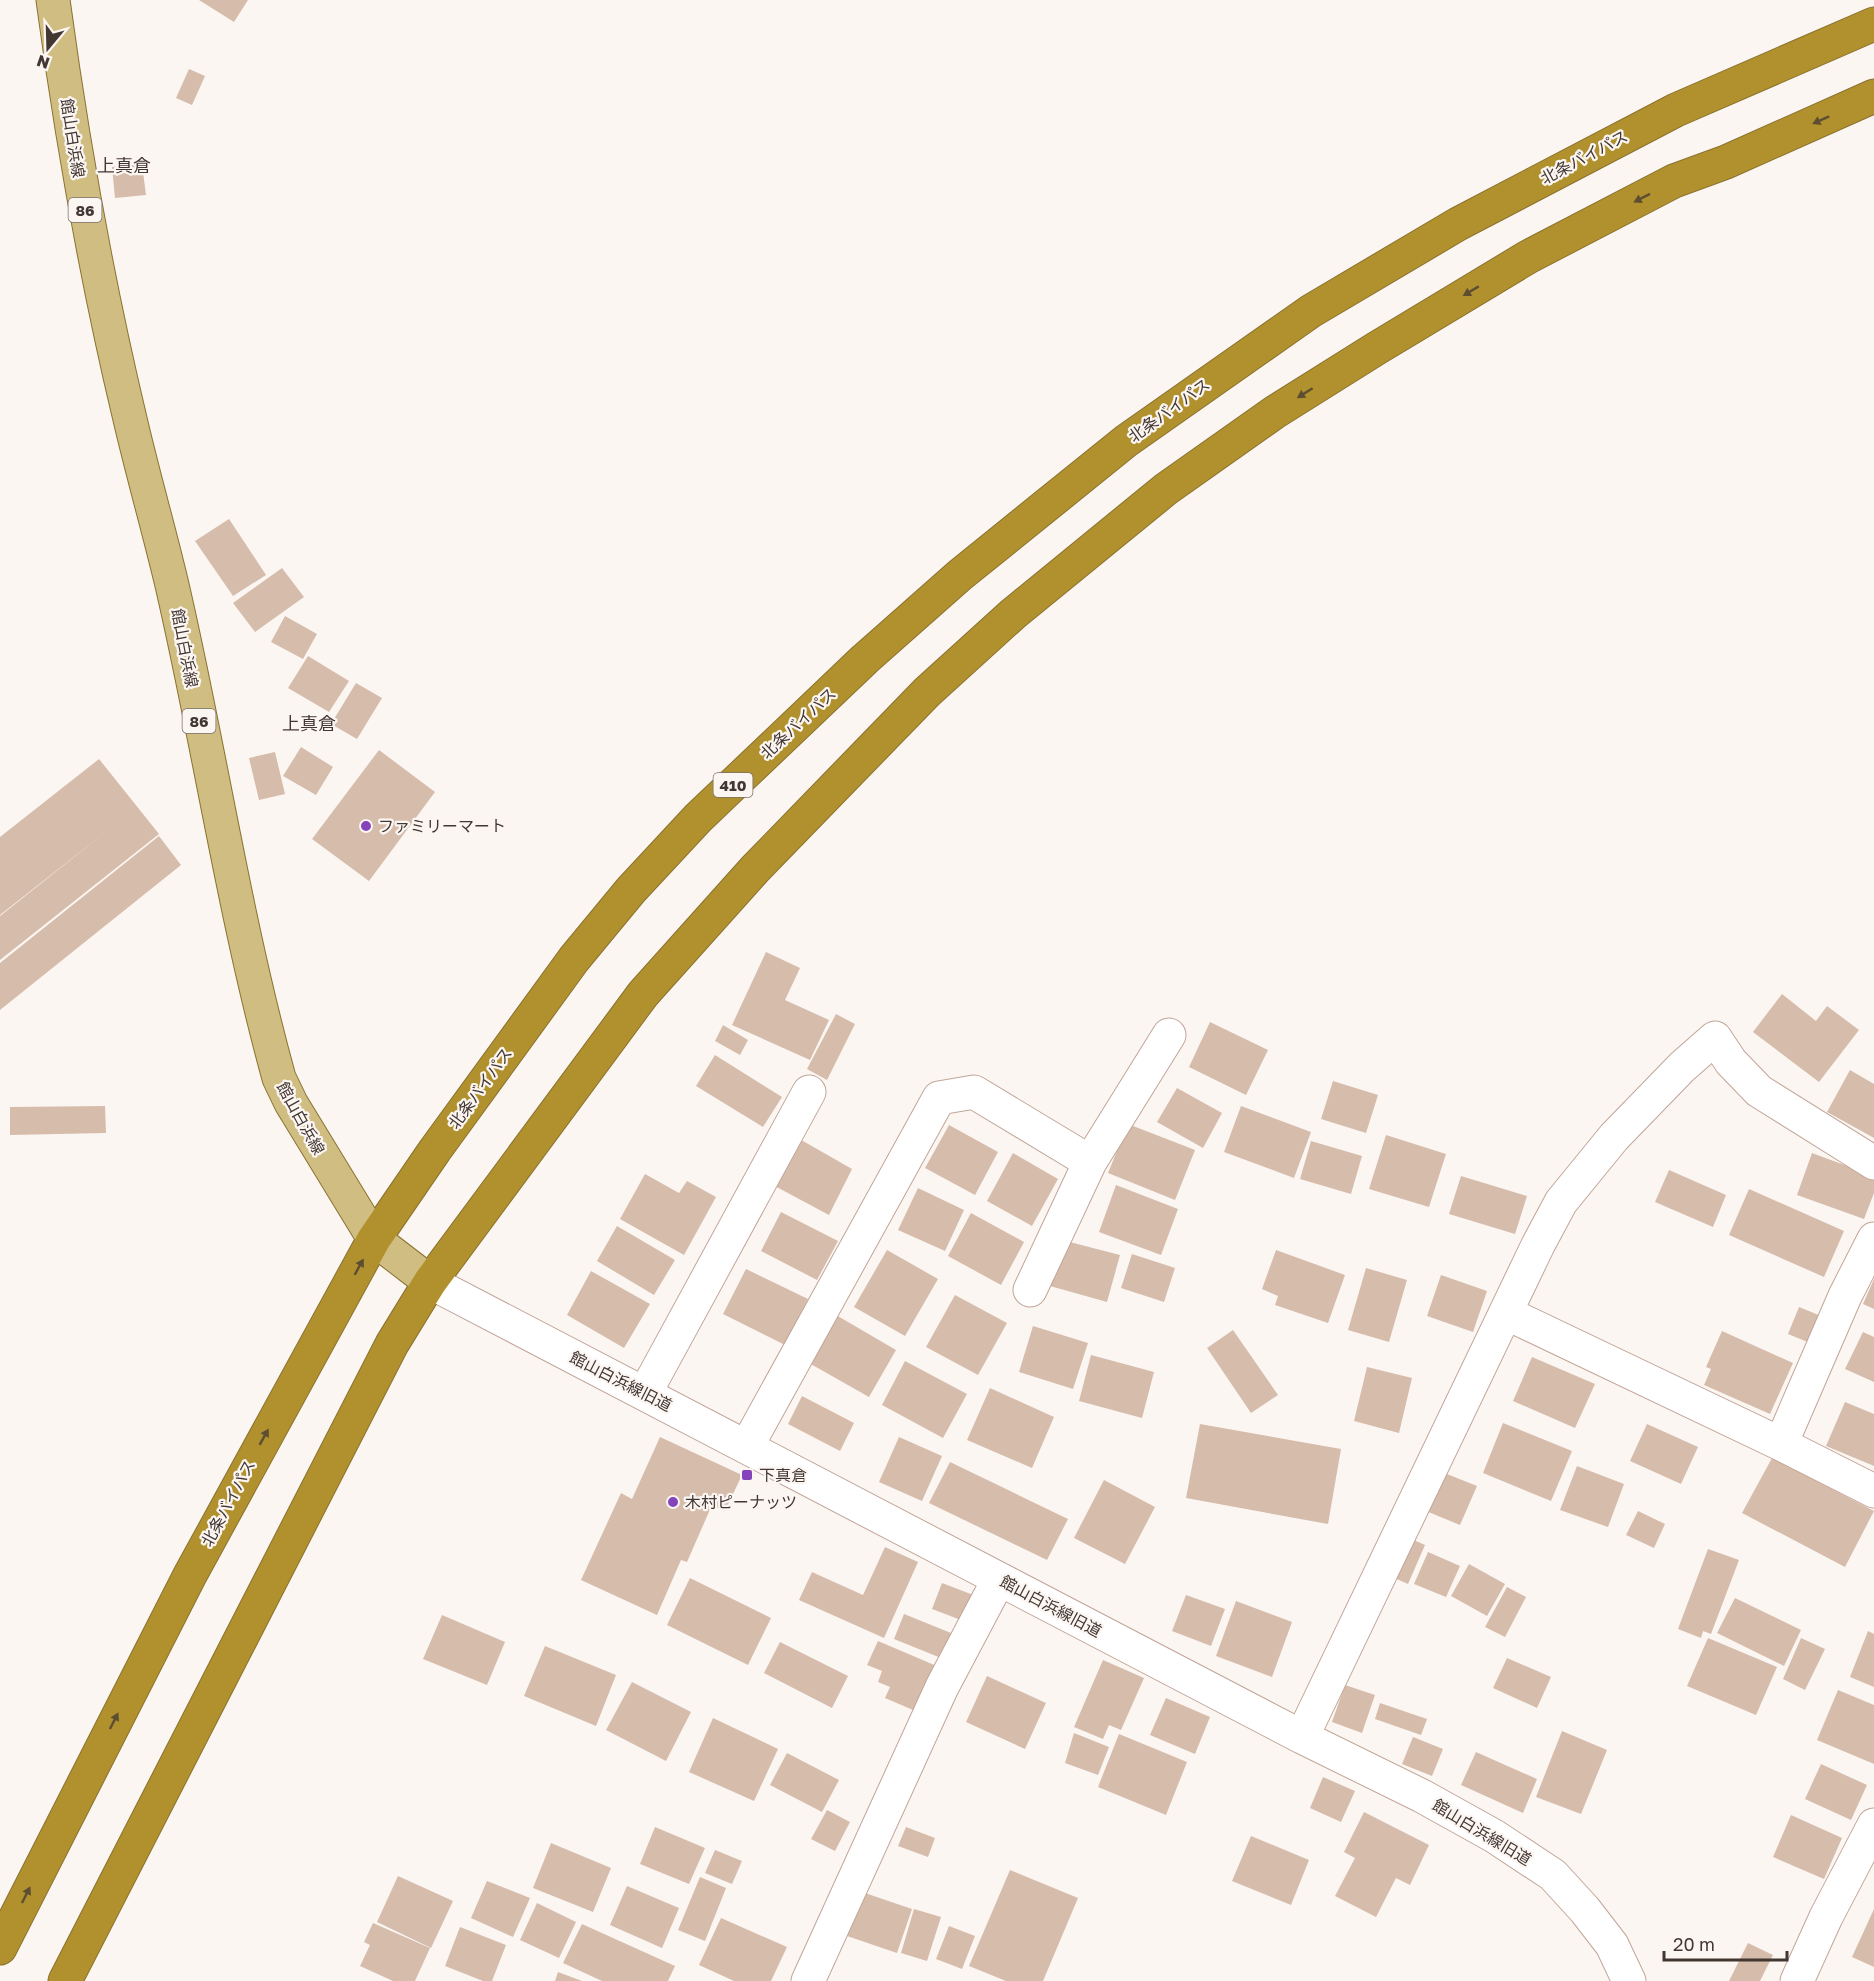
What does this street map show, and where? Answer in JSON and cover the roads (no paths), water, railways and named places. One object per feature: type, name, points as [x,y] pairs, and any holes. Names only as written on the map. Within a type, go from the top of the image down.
[{"type":"highway","name":"北条バイパス","points":[[0,1948],[190,1575],[374,1239],[429,1158],[574,959],[631,890],[698,818],[795,724],[960,575],[1126,441],[1311,311],[1458,224],[1676,110],[1874,24]]},
{"type":"highway","points":[[65,1981],[392,1344],[430,1282],[644,994],[754,869],[927,692],[1012,614],[1166,489],[1275,412],[1528,257],[1674,181],[1726,162],[1874,96]]},
{"type":"main road","name":"館山白浜線","points":[[58,5],[73,140],[91,237],[129,418],[172,586],[231,877],[268,1040],[279,1078],[291,1103],[374,1239],[430,1282]]},
{"type":"street","points":[[1030,1290],[1090,1162],[1169,1035]]},
{"type":"street","points":[[1302,1737],[1561,1202],[1614,1137],[1682,1067],[1715,1038],[1731,1062],[1759,1091],[1874,1163]]},
{"type":"street","points":[[645,1394],[809,1092]]},
{"type":"street","points":[[747,1446],[939,1098],[974,1092],[1090,1162]]},
{"type":"street","points":[[1781,1444],[1845,1296],[1874,1239]]},
{"type":"street","name":"館山白浜線旧道","points":[[430,1282],[1302,1737],[1422,1796],[1494,1836],[1553,1875],[1585,1910],[1612,1945],[1629,1981]]},
{"type":"street","points":[[1506,1313],[1781,1444],[1874,1491]]},
{"type":"street","points":[[808,1981],[942,1687],[999,1579]]},
{"type":"street","points":[[1797,1981],[1826,1917],[1874,1825]]},
{"type":"place","name":"ファミリーマート","points":[[366,826]]},
{"type":"place","name":"下真倉","points":[[747,1475]]},
{"type":"place","name":"木村ピーナッツ","points":[[673,1502]]},
{"type":"district","name":"上真倉","points":[[124,165]]},
{"type":"district","name":"上真倉","points":[[309,723]]}]
